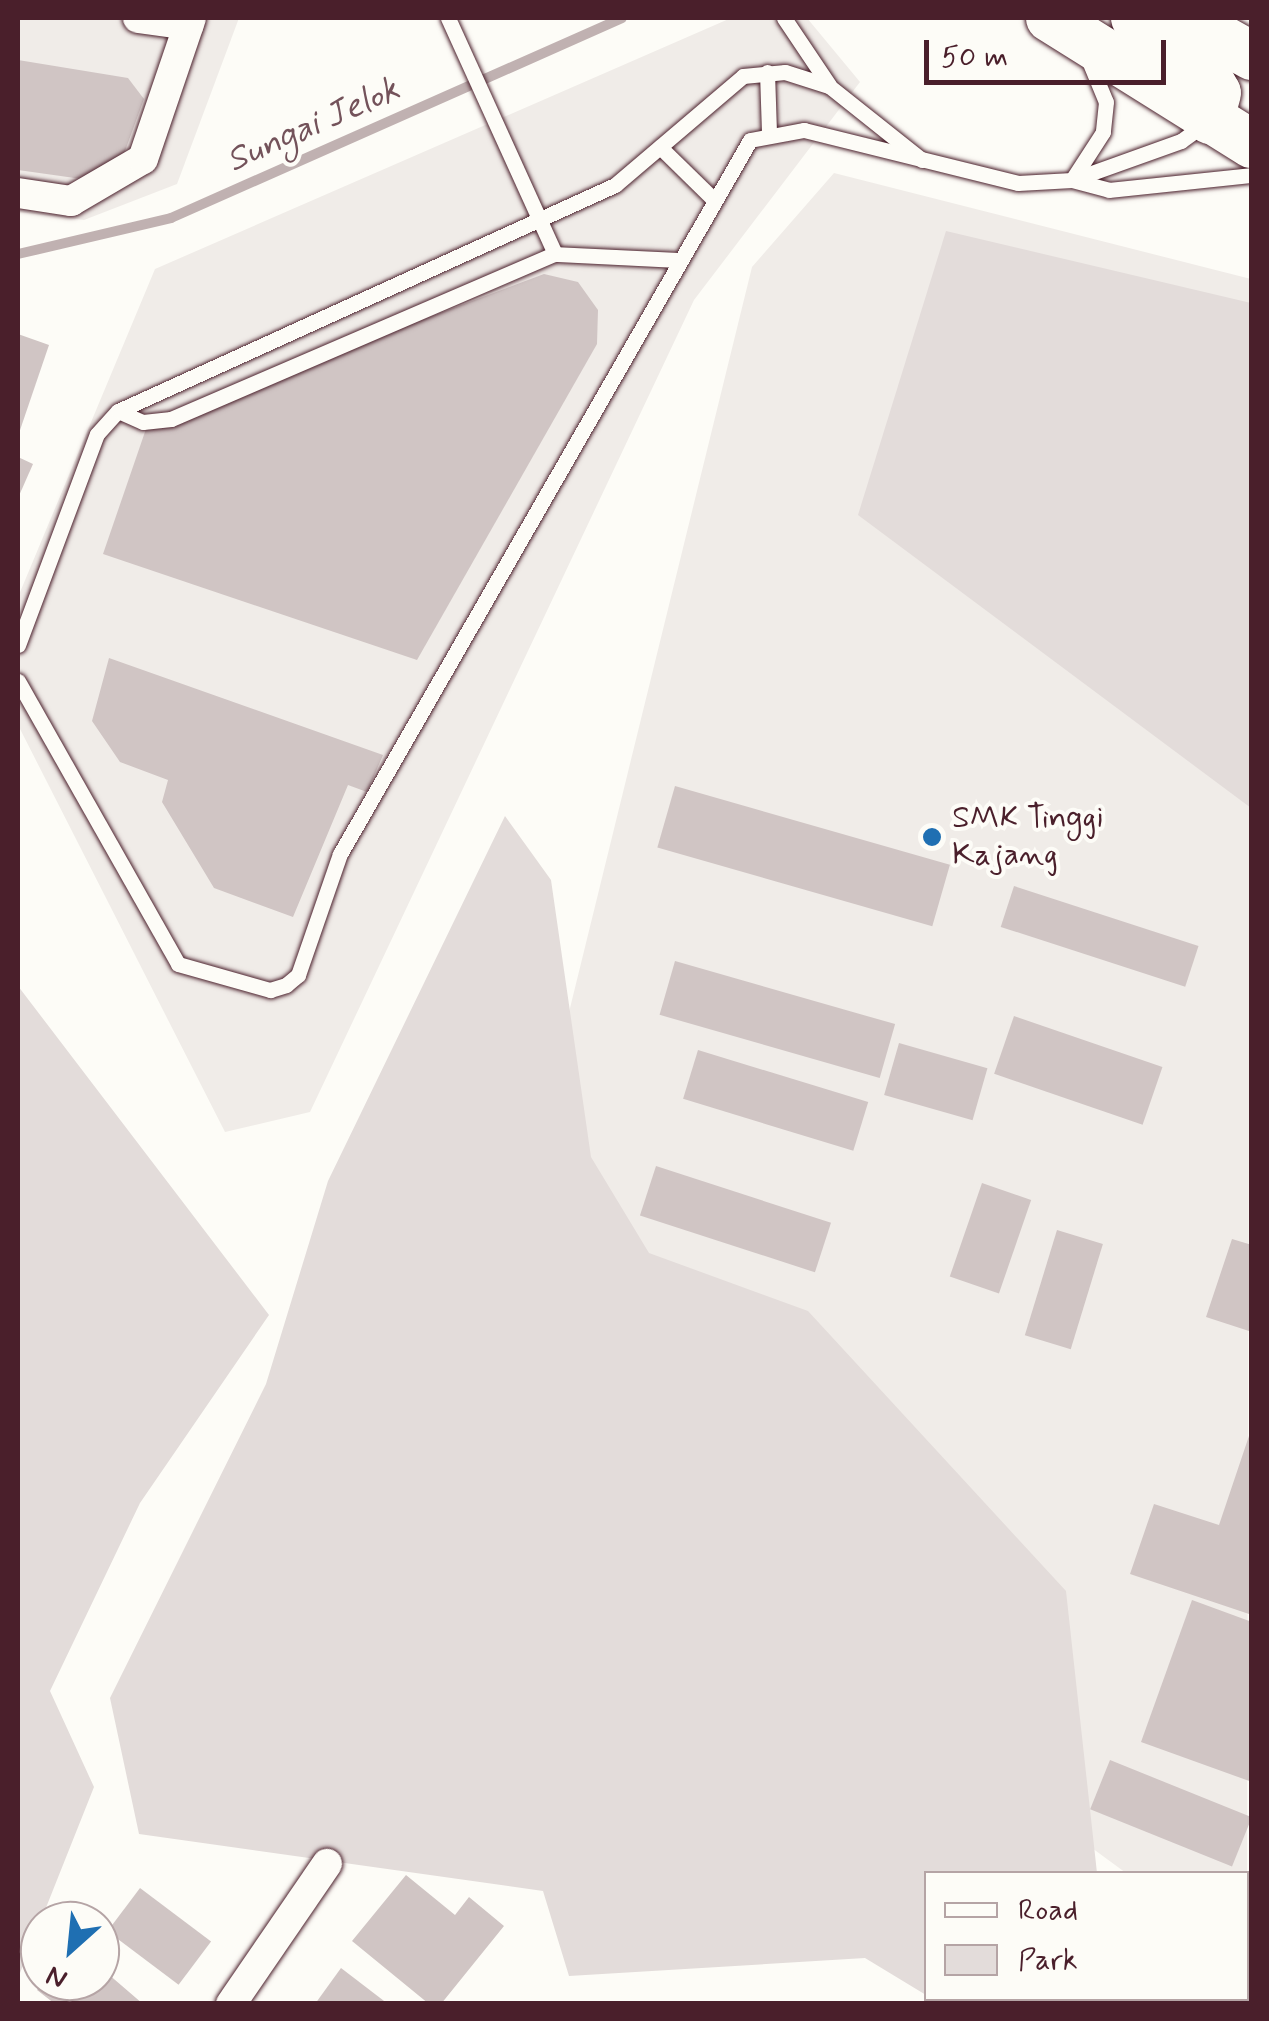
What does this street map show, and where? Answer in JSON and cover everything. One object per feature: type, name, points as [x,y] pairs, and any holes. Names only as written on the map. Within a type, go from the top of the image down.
[{"type":"main road","points":[[1048,18],[1252,144]]},
{"type":"main road","points":[[1135,18],[1204,70],[1216,93],[1210,120]]},
{"type":"main road","points":[[1184,18],[1247,48]]},
{"type":"main road","points":[[1210,120],[1229,101],[1252,98]]},
{"type":"street","points":[[18,193],[72,201],[143,159],[190,22],[138,18]]},
{"type":"street","points":[[231,2004],[328,1864]]},
{"type":"lane","points":[[448,18],[555,254]]},
{"type":"lane","points":[[784,18],[829,86],[928,166]]},
{"type":"lane","points":[[1048,18],[1083,52],[1106,102],[1094,156],[1072,180]]},
{"type":"lane","points":[[18,645],[97,434],[118,410],[615,185],[743,76],[766,72],[829,86]]},
{"type":"lane","points":[[766,72],[769,132]]},
{"type":"lane","points":[[18,681],[178,964],[270,990],[286,985],[298,974],[340,854],[711,198],[750,140],[769,132],[804,130],[928,166],[1018,182],[1072,180],[1182,142],[1210,120]]},
{"type":"lane","points":[[660,146],[711,198]]},
{"type":"lane","points":[[1072,180],[1109,190],[1252,174]]},
{"type":"lane","points":[[118,410],[143,422],[171,420],[555,254],[676,260]]},
{"type":"shaded area","points":[[18,18],[239,18],[177,184],[84,220],[18,212]]},
{"type":"shaded area","points":[[731,18],[807,18],[860,82],[694,300],[310,1112],[225,1132],[18,725],[18,597],[155,269]]},
{"type":"shaded area","name":"SMK Tinggi Kajang","points":[[834,173],[1251,279],[1247,1871],[1123,1871],[475,1395],[752,267]]},
{"type":"green space","points":[[946,231],[1251,303],[1251,808],[858,515]]},
{"type":"green space","points":[[505,816],[551,880],[591,1157],[649,1253],[808,1311],[1066,1591],[1097,1871],[924,1871],[924,1994],[865,1958],[569,1976],[543,1891],[139,1834],[110,1698],[266,1384],[328,1181]]},
{"type":"green space","points":[[18,986],[269,1315],[140,1503],[50,1691],[94,1787],[49,1901],[20,1901],[18,1978]]},
{"type":"building","points":[[18,60],[128,78],[144,99],[121,162],[89,180],[18,170]]},
{"type":"building","points":[[544,274],[578,282],[598,310],[597,344],[417,660],[103,554],[148,423]]},
{"type":"building","points":[[18,334],[49,345],[18,436]]},
{"type":"building","points":[[18,457],[33,464],[18,498]]},
{"type":"building","points":[[109,658],[383,755],[367,792],[348,785],[293,917],[214,888],[162,802],[168,780],[120,762],[92,721]]},
{"type":"building","points":[[675,786],[950,865],[932,926],[657,848]]},
{"type":"building","points":[[1014,886],[1199,946],[1185,987],[1001,927]]},
{"type":"building","points":[[675,961],[895,1024],[880,1078],[660,1015]]},
{"type":"building","points":[[1014,1016],[1162,1067],[1143,1125],[994,1074]]},
{"type":"building","points":[[899,1043],[987,1068],[973,1120],[884,1095]]},
{"type":"building","points":[[698,1050],[868,1102],[853,1151],[683,1099]]},
{"type":"building","points":[[656,1166],[831,1223],[815,1272],[640,1215]]},
{"type":"building","points":[[982,1183],[1031,1200],[999,1294],[950,1277]]},
{"type":"building","points":[[1057,1230],[1103,1244],[1071,1349],[1025,1335]]},
{"type":"building","points":[[1232,1239],[1252,1245],[1252,1332],[1206,1317]]},
{"type":"building","points":[[1251,1430],[1252,1615],[1130,1574],[1154,1504],[1219,1525]]},
{"type":"building","points":[[1192,1600],[1252,1622],[1252,1782],[1141,1742]]},
{"type":"building","points":[[1110,1760],[1252,1817],[1232,1866],[1090,1809]]},
{"type":"building","points":[[406,1875],[455,1915],[469,1897],[504,1926],[441,2004],[429,2004],[352,1941]]},
{"type":"building","points":[[140,1888],[211,1942],[179,1985],[120,1941],[120,1915]]},
{"type":"building","points":[[341,1968],[388,2004],[315,2004]]},
{"type":"building","points":[[120,1984],[143,2004],[51,2001],[120,2001]]},
{"type":"waterway","name":"Sungai Jelok","points":[[18,254],[171,218],[622,18]]},
{"type":"place","name":"SMK Tinggi Kajang","points":[[932,837]]}]
